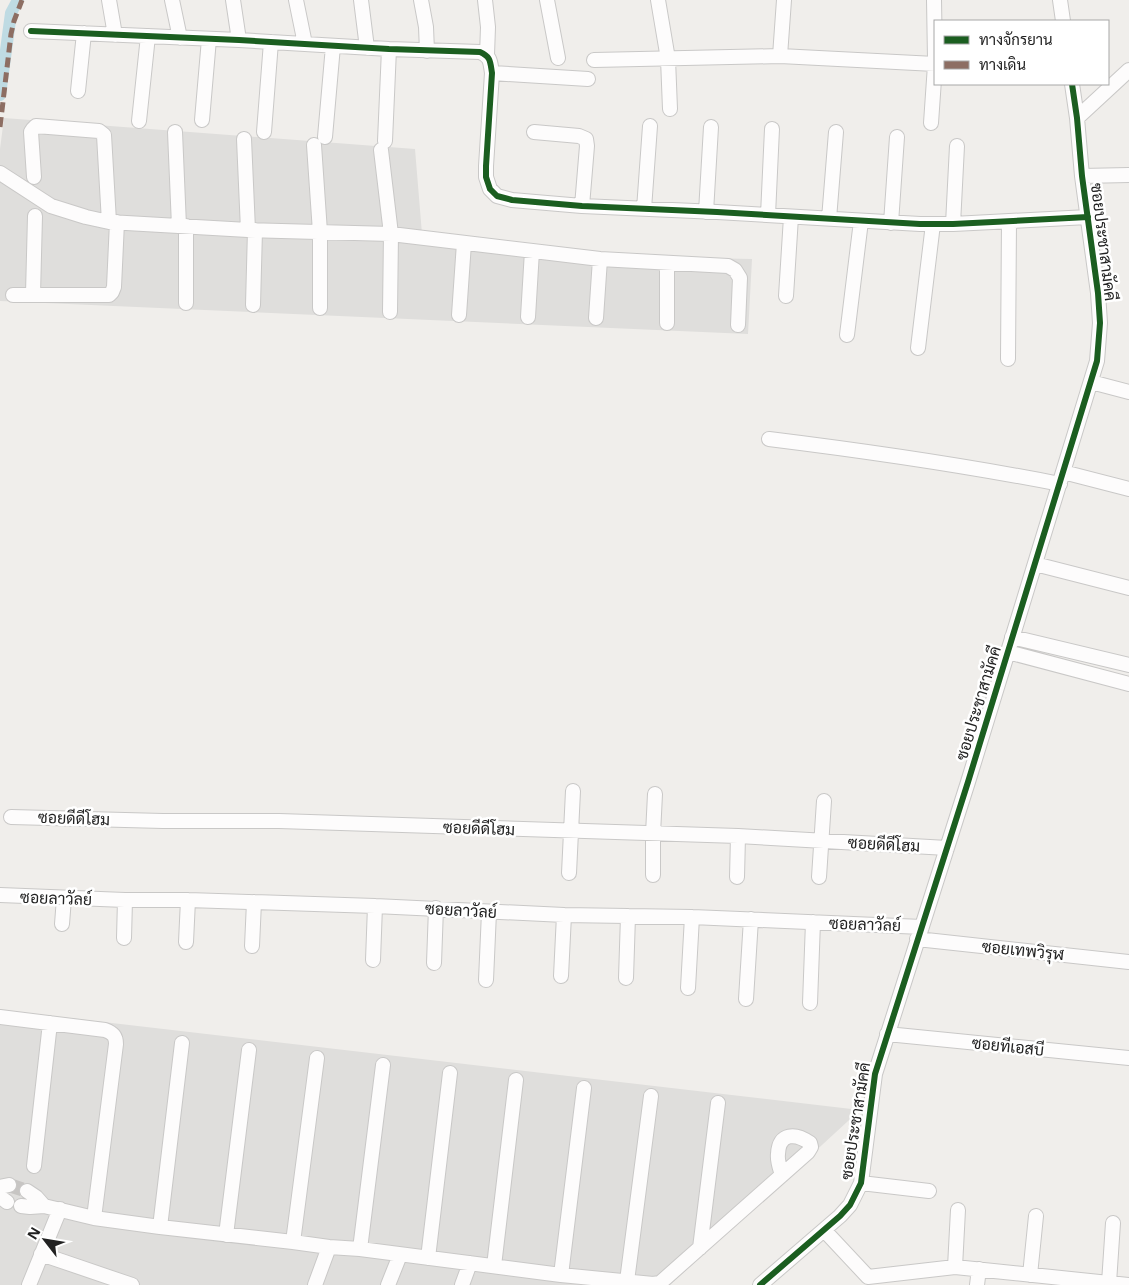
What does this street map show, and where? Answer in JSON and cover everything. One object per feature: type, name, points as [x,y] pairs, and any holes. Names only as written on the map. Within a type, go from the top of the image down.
[{"type":"street","points":[[109,0],[115,35]]},
{"type":"street","points":[[172,0],[180,38]]},
{"type":"street","points":[[233,0],[239,40]]},
{"type":"street","points":[[296,0],[305,44]]},
{"type":"street","points":[[360,0],[367,48]]},
{"type":"street","points":[[421,0],[426,27],[427,51]]},
{"type":"street","points":[[485,0],[488,27],[487,55],[491,62],[492,73],[486,177],[490,189],[497,196],[512,200],[582,206],[933,224],[1088,217]]},
{"type":"street","points":[[547,0],[558,58]]},
{"type":"street","points":[[658,0],[668,59],[670,109]]},
{"type":"street","points":[[780,56],[784,0]]},
{"type":"street","points":[[934,0],[934,20]]},
{"type":"street","points":[[1060,0],[1063,20]]},
{"type":"street","points":[[31,30],[427,51],[480,52],[487,55]]},
{"type":"street","points":[[78,91],[84,33]]},
{"type":"street","points":[[139,121],[148,36]]},
{"type":"street","points":[[202,120],[208,39]]},
{"type":"street","points":[[264,132],[271,42]]},
{"type":"street","points":[[320,308],[320,141],[333,46]]},
{"type":"street","points":[[389,49],[383,146],[391,234],[390,312]]},
{"type":"street","points":[[594,60],[780,56],[934,65]]},
{"type":"street","points":[[1077,118],[1129,70]]},
{"type":"street","points":[[492,73],[588,79]]},
{"type":"street","points":[[931,122],[934,79]]},
{"type":"street","name":"ซอยประชาสามัคคี","points":[[760,1285],[850,1205],[861,1183],[874,1081],[886,1034],[947,848],[1097,361],[1100,323],[1098,293],[1072,85]]},
{"type":"street","points":[[13,295],[108,295],[114,287],[113,222],[104,135],[102,132],[36,126],[31,132],[34,177]]},
{"type":"street","points":[[644,209],[650,126]]},
{"type":"street","points":[[706,212],[711,127]]},
{"type":"street","points":[[768,215],[772,129]]},
{"type":"street","points":[[174,132],[186,304]]},
{"type":"street","points":[[534,132],[579,136],[586,139],[588,146],[582,206]]},
{"type":"street","points":[[829,219],[836,132]]},
{"type":"street","points":[[891,222],[897,137]]},
{"type":"street","points":[[244,139],[251,230],[252,305]]},
{"type":"street","points":[[953,224],[957,146]]},
{"type":"street","points":[[2,175],[51,206],[86,217],[113,222],[251,230],[391,234],[600,259],[728,266],[736,270],[740,278],[738,325]]},
{"type":"street","points":[[1082,176],[1129,175]]},
{"type":"street","points":[[33,294],[35,216]]},
{"type":"street","points":[[786,296],[791,217]]},
{"type":"street","points":[[847,335],[861,221]]},
{"type":"street","points":[[1008,359],[1009,221]]},
{"type":"street","points":[[918,348],[933,224]]},
{"type":"street","points":[[459,315],[464,243]]},
{"type":"street","points":[[528,317],[532,251]]},
{"type":"street","points":[[596,318],[600,259]]},
{"type":"street","points":[[667,263],[667,323]]},
{"type":"street","points":[[1091,382],[1129,392]]},
{"type":"street","points":[[769,439],[848,449],[1008,474],[1061,478],[1129,489]]},
{"type":"street","points":[[1035,564],[1129,588]]},
{"type":"street","points":[[1012,637],[1129,665]]},
{"type":"street","points":[[1008,652],[1129,684]]},
{"type":"street","points":[[569,873],[573,791]]},
{"type":"street","points":[[652,875],[655,794]]},
{"type":"street","points":[[819,877],[824,802]]},
{"type":"street","name":"ซอยดีดีโฮม","points":[[11,817],[270,821],[738,836],[947,848]]},
{"type":"street","points":[[737,877],[738,836]]},
{"type":"street","name":"ซอยลาวัลย์","points":[[0,895],[436,908],[564,915],[750,919],[813,922],[919,933]]},
{"type":"street","points":[[62,924],[64,898]]},
{"type":"street","points":[[124,938],[125,900]]},
{"type":"street","points":[[186,942],[188,900]]},
{"type":"street","points":[[252,946],[254,902]]},
{"type":"street","points":[[373,960],[375,906]]},
{"type":"street","points":[[434,963],[436,908]]},
{"type":"street","points":[[486,980],[489,912]]},
{"type":"street","points":[[561,976],[564,915]]},
{"type":"street","points":[[626,978],[628,916]]},
{"type":"street","points":[[688,988],[692,917]]},
{"type":"street","points":[[746,999],[750,919]]},
{"type":"street","points":[[810,1003],[813,922]]},
{"type":"street","name":"ซอยเทพวิรุฬ","points":[[919,933],[1129,962]]},
{"type":"street","points":[[0,1017],[105,1030],[113,1033],[116,1038],[94,1218]]},
{"type":"street","points":[[34,1166],[50,1023]]},
{"type":"street","name":"ซอยทีเอสบี","points":[[886,1034],[1129,1058]]},
{"type":"street","points":[[160,1227],[182,1042]]},
{"type":"street","points":[[226,1235],[249,1050]]},
{"type":"street","points":[[293,1242],[317,1058]]},
{"type":"street","points":[[360,1249],[383,1066]]},
{"type":"street","points":[[428,1258],[450,1073]]},
{"type":"street","points":[[494,1266],[516,1080]]},
{"type":"street","points":[[561,1275],[584,1088]]},
{"type":"street","points":[[627,1281],[651,1096]]},
{"type":"street","points":[[700,1248],[718,1103]]},
{"type":"street","points":[[21,1206],[44,1206],[94,1218],[160,1227],[494,1266],[536,1278],[561,1275],[607,1282],[627,1281],[653,1284],[660,1282],[782,1175]]},
{"type":"street","points":[[861,1183],[929,1190]]},
{"type":"street","points":[[27,1191],[44,1206]]},
{"type":"street","points":[[30,1285],[60,1209]]},
{"type":"street","points":[[955,1267],[958,1210]]},
{"type":"street","points":[[1030,1275],[1036,1216]]},
{"type":"street","points":[[1109,1283],[1113,1223]]},
{"type":"street","points":[[824,1230],[868,1277],[955,1267],[1129,1285]]},
{"type":"street","points":[[315,1285],[329,1247]]},
{"type":"street","points":[[41,1254],[104,1280],[132,1285]]},
{"type":"street","points":[[388,1285],[400,1255]]},
{"type":"street","points":[[462,1285],[470,1263]]},
{"type":"street","points":[[977,1285],[979,1269]]},
{"type":"shaded area","points":[[4,118],[415,149],[422,234],[604,256],[752,259],[748,334],[0,301],[0,149]]},
{"type":"shaded area","points":[[0,1010],[860,1110],[670,1285],[0,1285]]},
{"type":"waterway","points":[[0,95],[11,13],[18,0]]},
{"type":"tunnel","points":[[9,1185],[27,1191]]},
{"type":"marked path","points":[[0,127],[11,34],[22,0]]},
{"type":"cycle path","points":[[31,31],[480,52],[489,60],[492,73],[486,177],[490,189],[497,196],[512,200],[582,206],[920,224],[1088,217]]},
{"type":"cycle path","points":[[760,1285],[840,1216],[850,1205],[861,1183],[875,1074],[968,782],[1097,361],[1100,323],[1098,293],[1072,85]]}]
